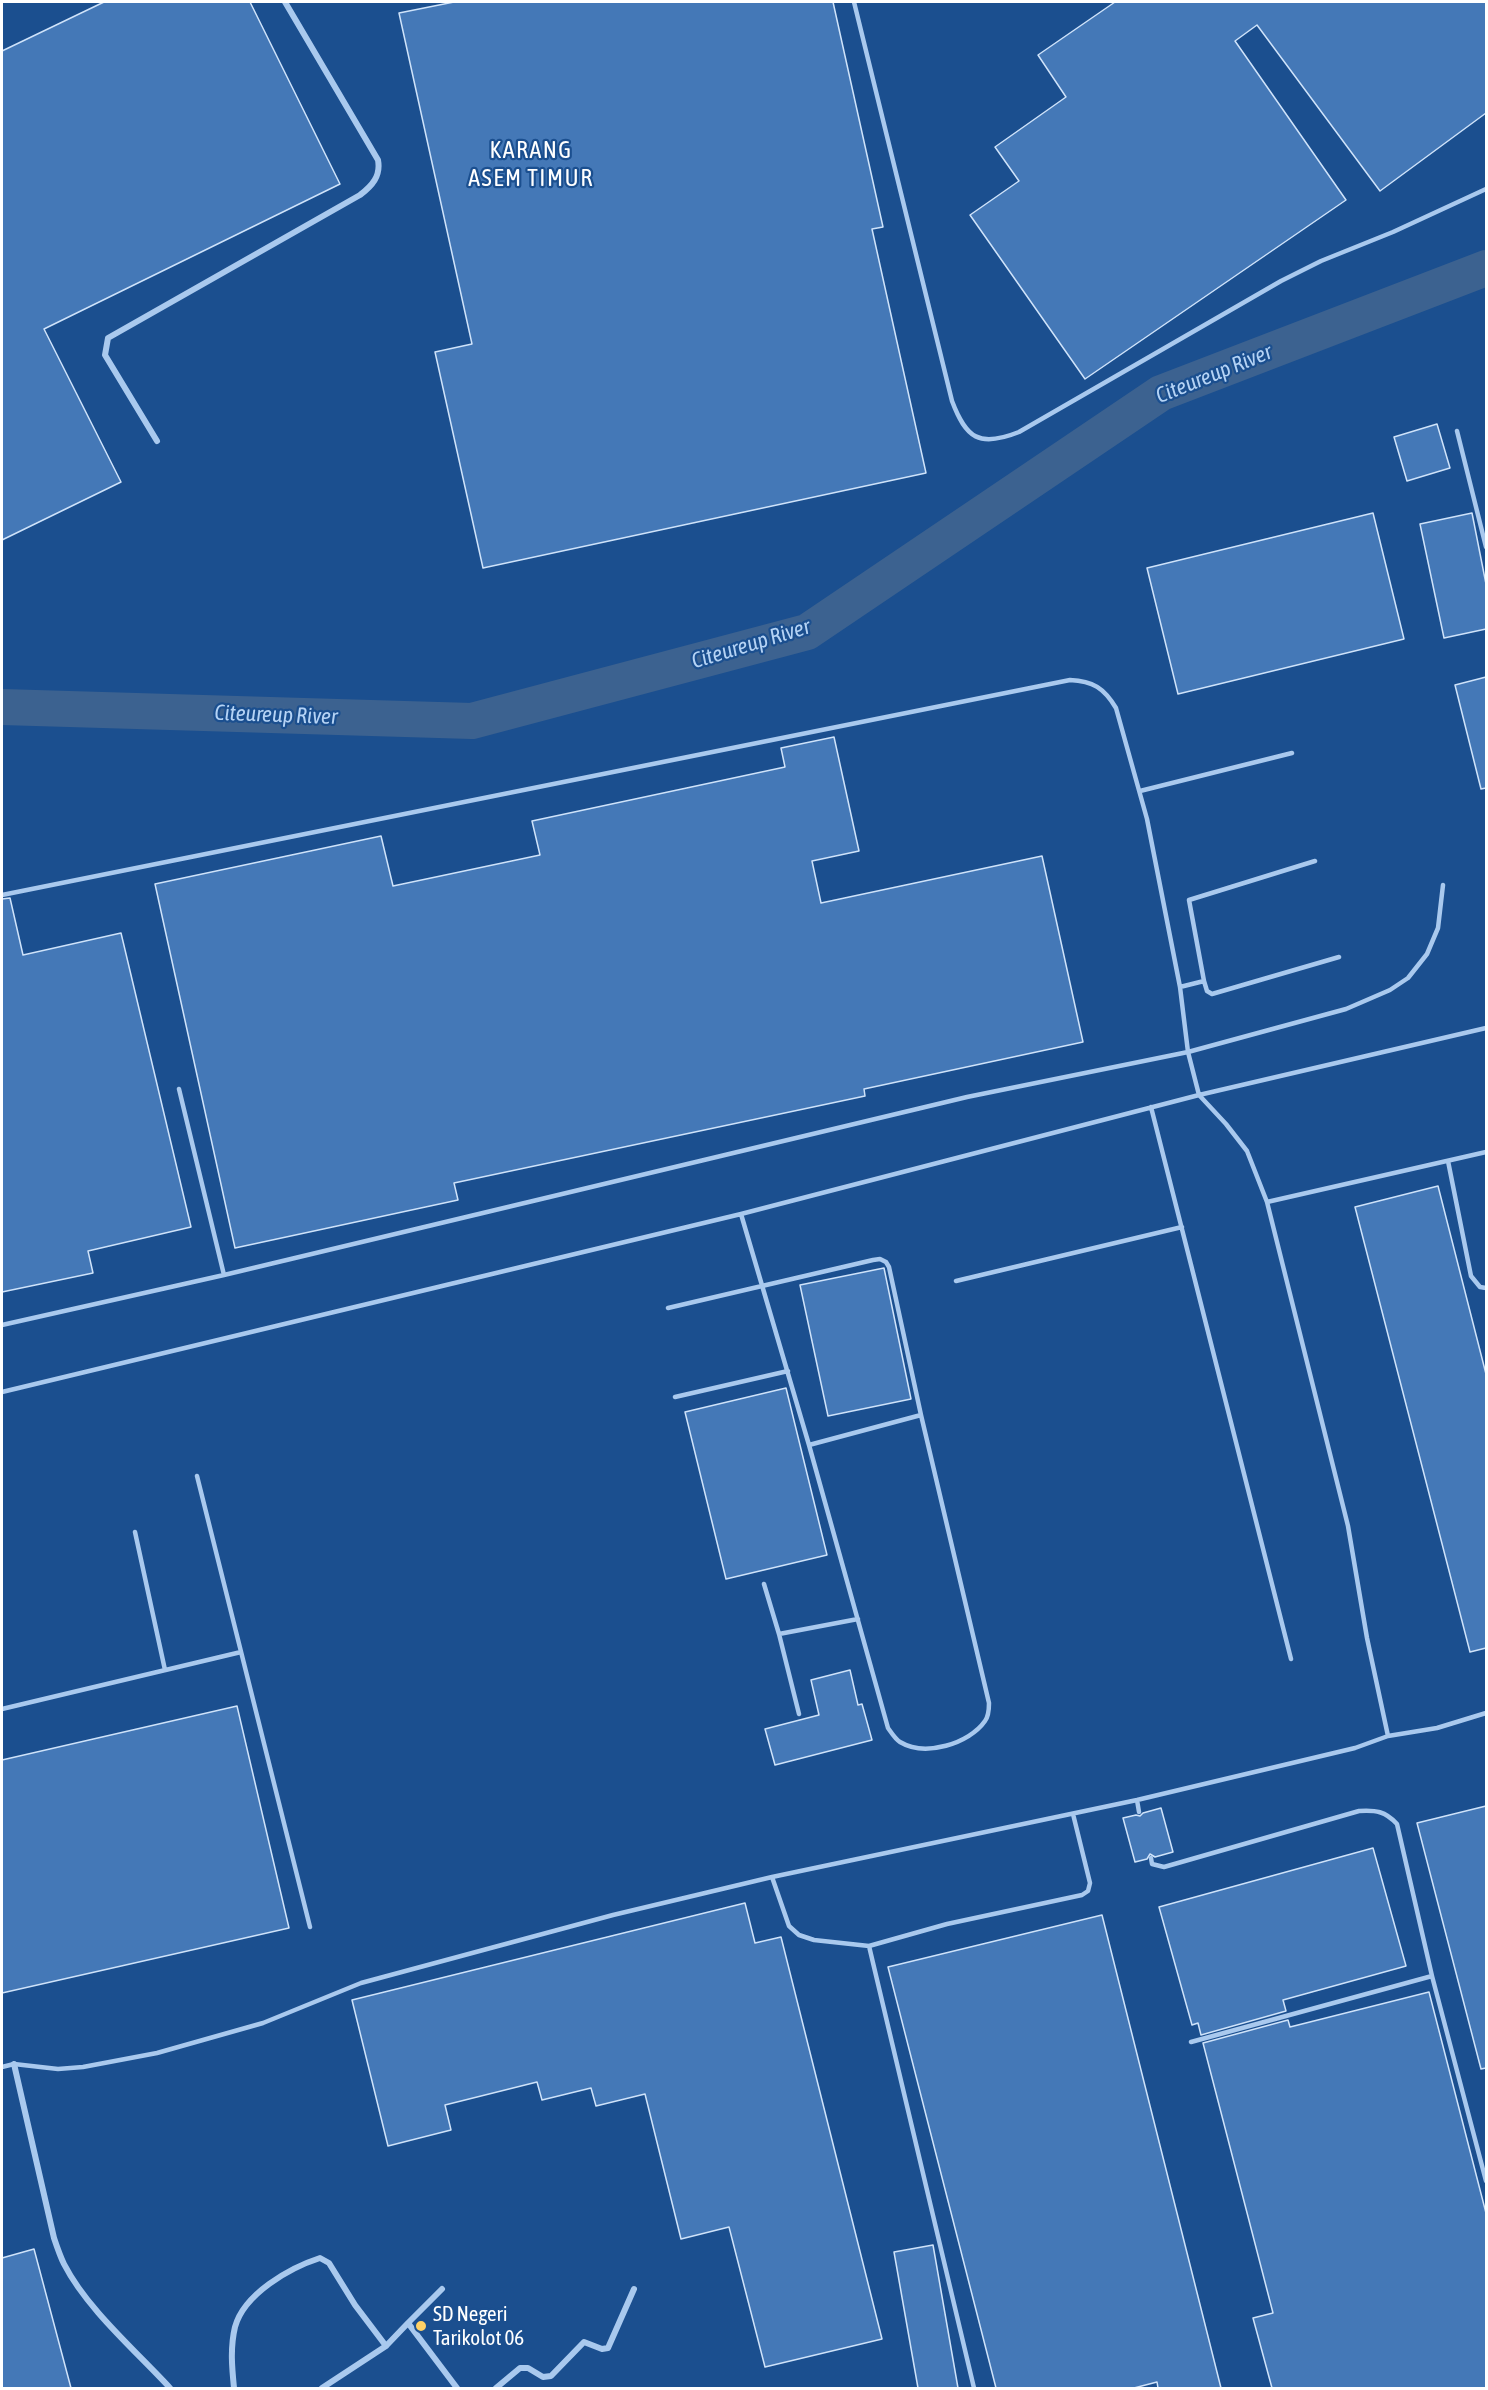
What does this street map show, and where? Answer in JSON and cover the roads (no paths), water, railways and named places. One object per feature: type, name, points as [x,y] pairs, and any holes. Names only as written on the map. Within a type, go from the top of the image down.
[{"type":"street","points":[[157,441],[105,355],[108,338],[360,195],[371,187],[377,175],[378,160],[285,2]]},
{"type":"street","points":[[14,2064],[54,2238],[63,2263],[88,2298],[170,2388]]},
{"type":"street","points":[[234,2388],[232,2341],[243,2310],[257,2295],[279,2278],[320,2258],[328,2263],[355,2305],[386,2346]]},
{"type":"street","points":[[322,2388],[386,2346],[442,2289]]},
{"type":"street","points":[[496,2388],[520,2368],[528,2368],[543,2377],[551,2376],[584,2342],[602,2349],[608,2348],[634,2289]]},
{"type":"street","points":[[408,2323],[457,2388]]},
{"type":"lane","points":[[854,2],[952,400],[966,431],[982,440],[1004,438],[1019,432],[1281,281],[1329,257],[1393,232],[1486,189]]},
{"type":"lane","points":[[1456,431],[1486,547]]},
{"type":"lane","points":[[2,895],[1070,680],[1086,681],[1099,688],[1116,708],[1140,791],[1180,987],[1188,1052],[1199,1095],[1247,1151],[1267,1202],[1348,1526],[1367,1638],[1388,1736]]},
{"type":"lane","points":[[1140,791],[1292,753]]},
{"type":"lane","points":[[1315,861],[1189,900],[1204,981],[1207,991],[1212,994],[1339,957]]},
{"type":"lane","points":[[2,1325],[224,1275],[967,1097],[1188,1052],[1346,1009],[1390,990],[1408,978],[1427,954],[1438,928],[1443,885]]},
{"type":"lane","points":[[1180,987],[1204,981]]},
{"type":"lane","points":[[2,1392],[741,1214],[1199,1095],[1486,1028]]},
{"type":"lane","points":[[178,1089],[224,1275]]},
{"type":"lane","points":[[1151,1107],[1292,1659]]},
{"type":"lane","points":[[1267,1202],[1486,1152]]},
{"type":"lane","points":[[1448,1161],[1471,1276],[1480,1287],[1486,1288]]},
{"type":"lane","points":[[668,1308],[763,1286],[873,1260],[880,1259],[886,1262],[989,1703],[987,1719],[978,1729],[955,1743],[921,1749],[899,1742],[888,1728],[788,1371],[763,1286],[741,1214]]},
{"type":"lane","points":[[956,1281],[1182,1227]]},
{"type":"lane","points":[[675,1397],[788,1371]]},
{"type":"lane","points":[[809,1445],[921,1415]]},
{"type":"lane","points":[[197,1476],[310,1927]]},
{"type":"lane","points":[[135,1532],[165,1670]]},
{"type":"lane","points":[[764,1584],[799,1714]]},
{"type":"lane","points":[[779,1634],[858,1618]]},
{"type":"lane","points":[[2,1709],[241,1652]]},
{"type":"lane","points":[[2,2067],[14,2064],[58,2069],[75,2068],[157,2053],[262,2023],[361,1983],[613,1915],[772,1877],[1137,1800],[1355,1748],[1388,1736],[1437,1728],[1486,1713]]},
{"type":"lane","points":[[1137,1800],[1139,1812]]},
{"type":"lane","points":[[1151,1858],[1152,1864],[1164,1867],[1359,1811],[1374,1810],[1388,1814],[1397,1824],[1432,1976],[1486,2181]]},
{"type":"lane","points":[[772,1877],[789,1926],[800,1935],[814,1940],[869,1946],[947,1924],[1082,1895],[1088,1891],[1090,1883],[1073,1814]]},
{"type":"lane","points":[[869,1946],[974,2388]]},
{"type":"lane","points":[[1191,2042],[1432,1976]]},
{"type":"waterway","name":"Citeureup River","points":[[2,707],[472,721],[807,632],[1161,393],[1486,268]]},
{"type":"place","name":"SD Negeri Tarikolot 06","points":[[421,2326]]},
{"type":"district","name":"KARANG ASEM TIMUR","points":[[531,164]]}]
